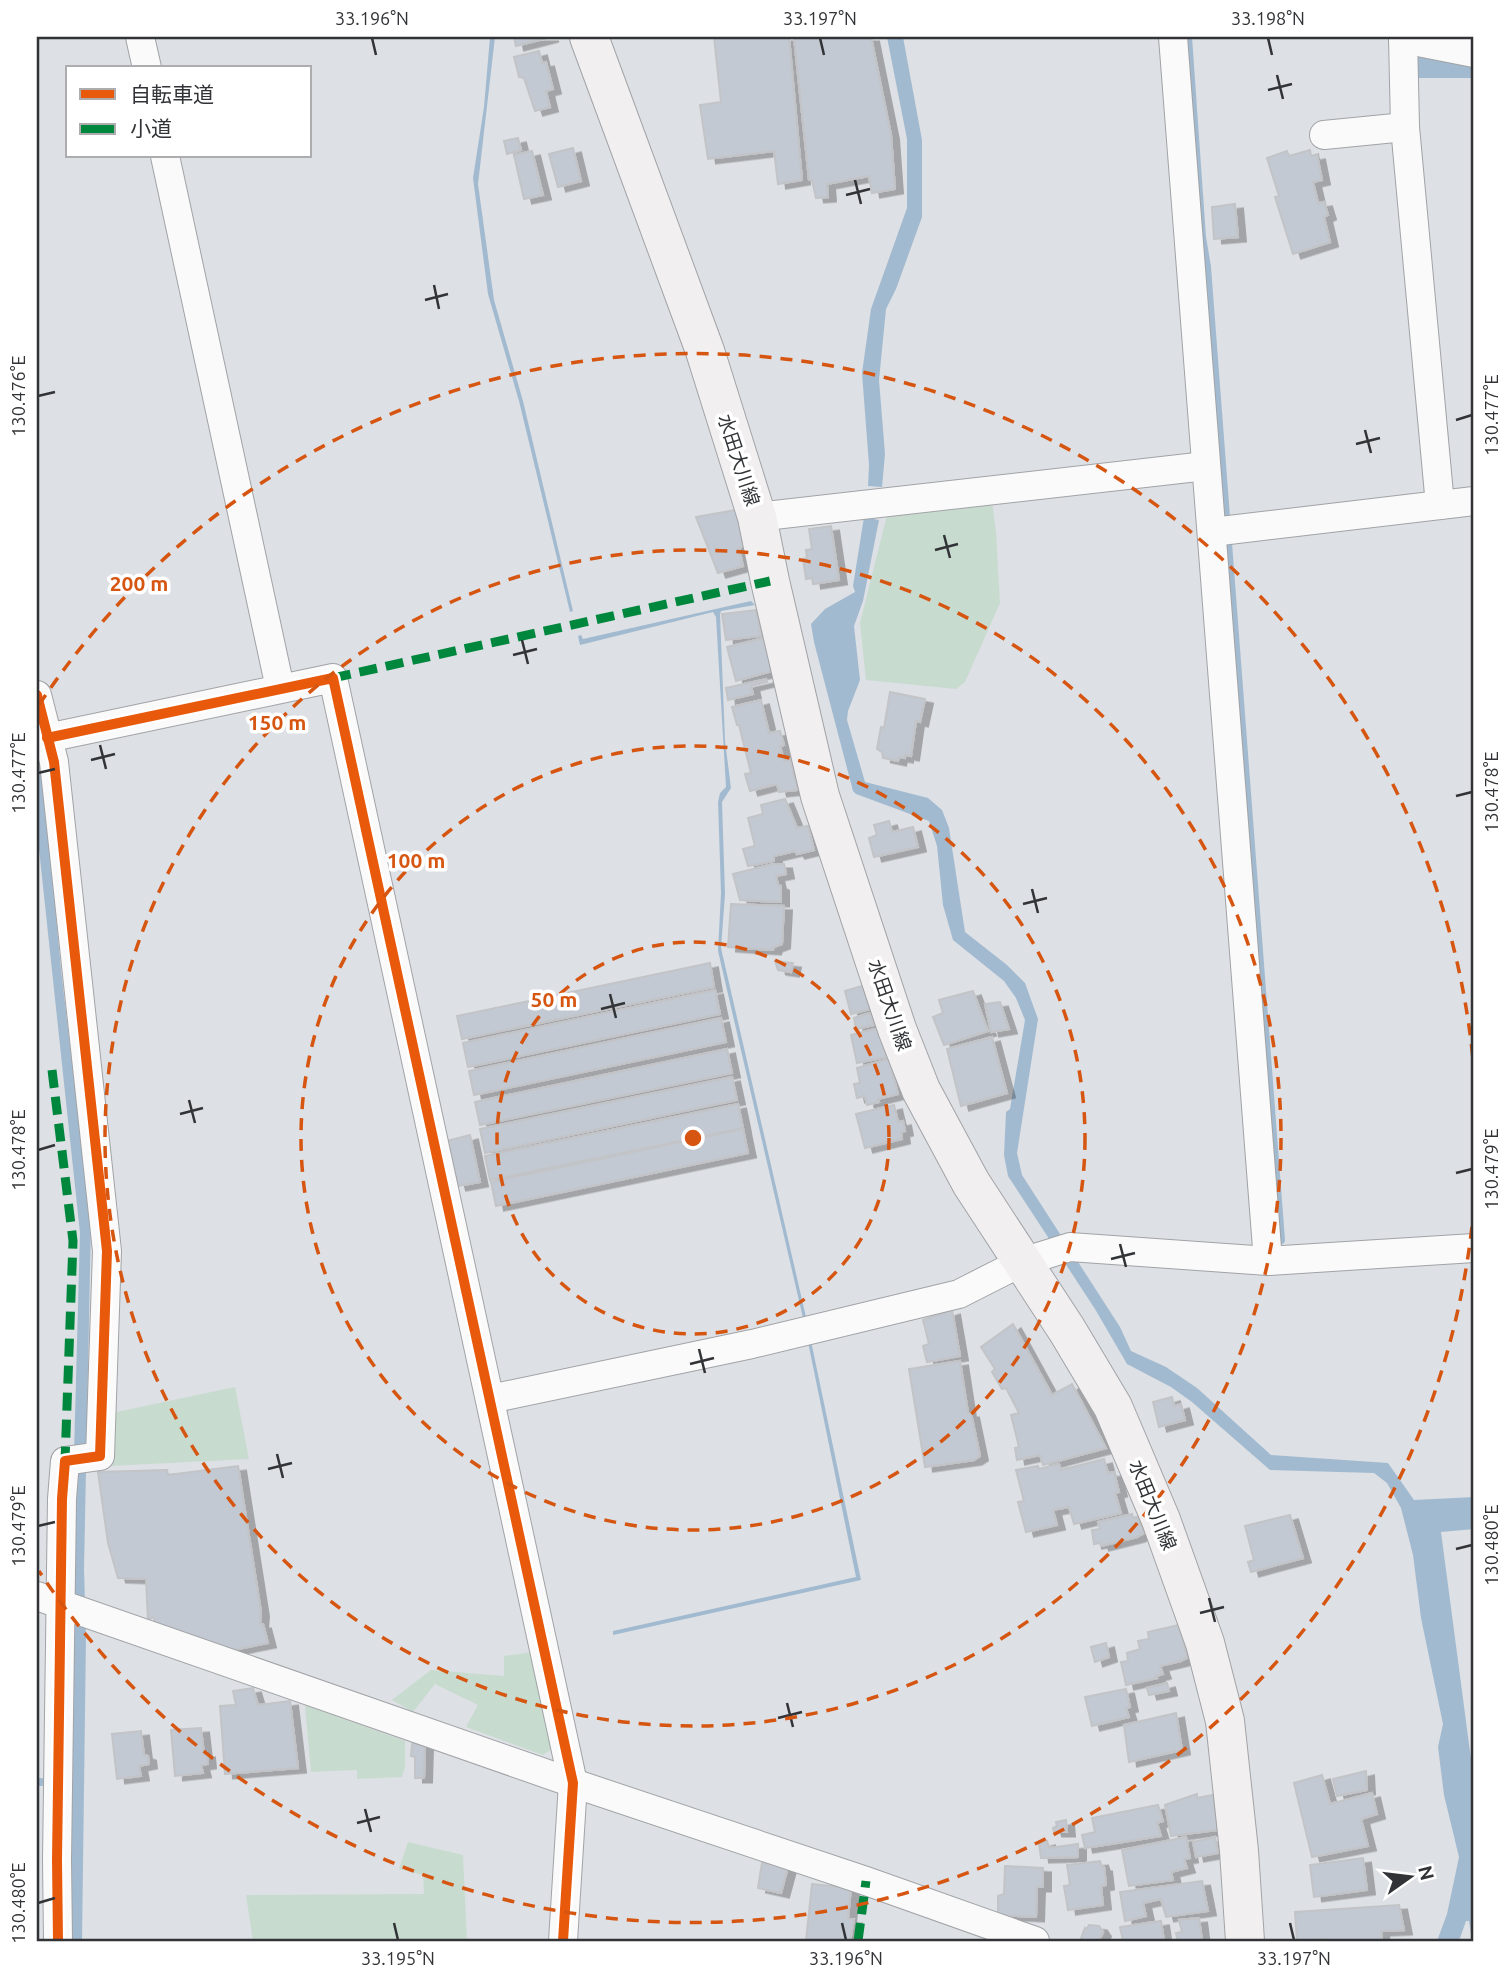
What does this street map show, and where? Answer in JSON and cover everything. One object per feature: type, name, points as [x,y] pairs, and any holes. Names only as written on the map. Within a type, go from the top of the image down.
[{"type":"main road","name":"水田大川線","points":[[589,37],[705,351],[757,517],[820,796],[897,1029],[921,1090],[971,1183],[1049,1253],[1161,1520],[1205,1643],[1225,1721],[1239,1851],[1245,1941]]},
{"type":"street","points":[[140,37],[147,66]]},
{"type":"street","points":[[1173,37],[1268,1261]]},
{"type":"street","points":[[1440,505],[1405,127],[1403,38],[1474,52]]},
{"type":"street","points":[[1324,135],[1405,127]]},
{"type":"street","points":[[166,158],[280,688]]},
{"type":"street","points":[[757,517],[1206,466]]},
{"type":"street","points":[[1212,532],[1474,501]]},
{"type":"street","points":[[47,738],[333,678],[573,1783],[563,1941]]},
{"type":"street","points":[[37,695],[54,762],[107,1251],[100,1457],[65,1461],[48,1600],[58,1941]]},
{"type":"street","points":[[490,1398],[752,1344],[959,1294],[1049,1253],[1268,1261],[1474,1248]]},
{"type":"street","points":[[48,1600],[1035,1941]]},
{"type":"green space","points":[[992,501],[1000,603],[965,682],[956,689],[866,680],[860,623],[888,511]]},
{"type":"green space","points":[[235,1387],[249,1459],[110,1466],[112,1413]]},
{"type":"green space","points":[[533,1652],[552,1749],[543,1755],[466,1727],[478,1705],[435,1684],[413,1712],[392,1700],[431,1670],[504,1676],[504,1656]]},
{"type":"green space","points":[[305,1705],[405,1741],[405,1767],[402,1777],[357,1779],[357,1770],[311,1772]]},
{"type":"green space","points":[[408,1842],[463,1855],[467,1941],[253,1941],[246,1895],[424,1894],[423,1875],[399,1869]]},
{"type":"water","points":[[490,37],[495,37],[478,184],[494,300],[523,401],[573,611],[570,612],[519,401],[488,294],[473,178],[484,107]]},
{"type":"water","points":[[887,37],[903,37],[922,140],[922,217],[886,309],[879,380],[885,454],[882,487],[868,486],[869,465],[862,373],[871,309],[907,208],[907,139]]},
{"type":"water","points":[[1432,51],[1474,60],[1474,78],[1412,78],[1411,59]]},
{"type":"water","points":[[864,517],[879,520],[863,601],[854,626],[860,680],[847,720],[865,782],[928,798],[942,810],[949,828],[965,932],[1025,983],[1038,1019],[1017,1153],[1022,1175],[1120,1327],[1131,1351],[1166,1367],[1197,1388],[1271,1455],[1388,1463],[1414,1500],[1474,1497],[1474,1529],[1441,1532],[1474,1782],[1474,1941],[1469,1921],[1466,1921],[1459,1941],[1437,1941],[1447,1914],[1459,1857],[1444,1795],[1438,1747],[1443,1724],[1421,1618],[1413,1555],[1401,1508],[1387,1483],[1374,1473],[1270,1470],[1192,1402],[1171,1387],[1127,1364],[1095,1309],[1008,1176],[1004,1155],[1006,1112],[1010,1109],[1025,1020],[1016,998],[1004,981],[953,940],[943,905],[937,846],[929,821],[853,791],[814,642],[811,624],[825,609],[855,592],[853,586]]},
{"type":"water","points":[[751,601],[755,605],[721,611],[720,614],[725,741],[731,788],[722,802],[725,894],[721,948],[806,1317],[803,1318],[718,951],[721,893],[718,802],[720,793],[726,787],[716,617],[713,612],[580,645],[578,636],[581,635],[583,639]]},
{"type":"water","points":[[37,735],[91,1222],[84,1569],[86,1636],[82,1941],[70,1941],[69,1637],[80,1233],[37,830]]},
{"type":"water","points":[[811,1341],[861,1580],[613,1635],[613,1631],[856,1577],[808,1342]]},
{"type":"building","points":[[514,37],[551,37],[516,46]]},
{"type":"building","points":[[714,37],[789,37],[802,180],[778,184],[774,151],[708,159],[700,105],[721,102]]},
{"type":"building","points":[[794,37],[871,37],[891,135],[895,189],[872,193],[869,176],[827,184],[828,197],[816,198],[812,180],[809,180]]},
{"type":"building","points":[[539,51],[542,63],[546,62],[553,89],[546,91],[550,107],[535,111],[524,78],[519,77],[514,57]]},
{"type":"building","points":[[518,138],[521,150],[507,154],[504,141]]},
{"type":"building","points":[[573,148],[581,181],[558,187],[549,154]]},
{"type":"building","points":[[1310,150],[1311,156],[1317,155],[1322,180],[1313,182],[1318,203],[1324,202],[1328,215],[1324,217],[1330,242],[1293,254],[1275,197],[1279,196],[1267,158],[1287,151],[1289,156]]},
{"type":"building","points":[[532,151],[543,195],[524,199],[514,155]]},
{"type":"building","points":[[1235,204],[1238,237],[1214,239],[1212,207]]},
{"type":"building","points":[[736,510],[745,546],[739,548],[743,566],[718,573],[696,517]]},
{"type":"building","points":[[831,526],[839,580],[813,584],[812,578],[806,579],[803,559],[807,558],[806,550],[812,549],[809,529]]},
{"type":"building","points":[[756,610],[761,636],[726,640],[722,614]]},
{"type":"building","points":[[764,638],[772,671],[736,681],[727,647]]},
{"type":"building","points":[[766,679],[767,682],[751,686],[753,694],[728,700],[726,688]]},
{"type":"building","points":[[890,692],[925,699],[920,722],[916,721],[911,756],[899,757],[898,761],[883,758],[882,752],[877,749],[881,727],[884,728]]},
{"type":"building","points":[[761,700],[769,733],[780,731],[784,745],[780,746],[784,761],[790,759],[798,790],[779,792],[777,784],[750,791],[745,774],[751,773],[732,707]]},
{"type":"building","points":[[785,799],[797,828],[808,826],[814,850],[774,856],[774,861],[748,866],[743,849],[755,846],[748,818],[763,814],[761,805]]},
{"type":"building","points":[[889,821],[892,832],[913,827],[918,847],[874,857],[869,838],[877,835],[874,825]]},
{"type":"building","points":[[773,864],[784,864],[786,874],[776,876],[778,885],[781,886],[781,902],[740,900],[733,874]]},
{"type":"building","points":[[731,904],[784,906],[782,944],[773,950],[728,947]]},
{"type":"building","points":[[775,961],[793,963],[791,972],[778,970]]},
{"type":"building","points":[[710,963],[714,987],[462,1039],[457,1016]]},
{"type":"building","points":[[862,986],[870,1009],[851,1014],[845,991]]},
{"type":"building","points":[[715,990],[720,1014],[468,1067],[463,1043]]},
{"type":"building","points":[[973,991],[988,1031],[944,1045],[933,1017],[943,1013],[939,1000]]},
{"type":"building","points":[[1000,1002],[1009,1029],[991,1032],[985,1004]]},
{"type":"building","points":[[870,1013],[874,1025],[856,1029],[854,1018]]},
{"type":"building","points":[[721,1018],[726,1042],[474,1095],[469,1071]]},
{"type":"building","points":[[879,1028],[886,1057],[857,1063],[851,1035]]},
{"type":"building","points":[[992,1037],[1007,1093],[961,1106],[947,1049]]},
{"type":"building","points":[[727,1049],[732,1073],[480,1125],[475,1102]]},
{"type":"building","points":[[889,1059],[898,1094],[867,1105],[865,1096],[857,1098],[854,1084],[860,1083],[857,1068]]},
{"type":"building","points":[[732,1077],[737,1100],[485,1153],[480,1129]]},
{"type":"building","points":[[738,1104],[743,1128],[490,1180],[485,1156]]},
{"type":"building","points":[[894,1105],[898,1122],[903,1121],[905,1131],[901,1132],[902,1139],[865,1148],[856,1114]]},
{"type":"building","points":[[743,1129],[748,1153],[496,1206],[491,1182]]},
{"type":"building","points":[[470,1135],[480,1182],[458,1186],[447,1141]]},
{"type":"building","points":[[952,1310],[960,1356],[927,1362],[923,1346],[929,1344],[923,1320]]},
{"type":"building","points":[[1013,1324],[1052,1395],[1072,1384],[1106,1448],[1043,1465],[1040,1455],[1017,1460],[1015,1448],[1019,1447],[1011,1415],[1019,1413],[1006,1388],[1002,1389],[992,1372],[995,1369],[981,1347]]},
{"type":"building","points":[[960,1361],[968,1413],[971,1413],[980,1456],[974,1460],[925,1467],[909,1369]]},
{"type":"building","points":[[1172,1397],[1174,1406],[1181,1404],[1185,1420],[1159,1427],[1153,1402]]},
{"type":"building","points":[[1104,1459],[1108,1473],[1114,1472],[1119,1492],[1115,1493],[1121,1513],[1074,1524],[1069,1507],[1053,1510],[1057,1525],[1026,1532],[1018,1502],[1024,1501],[1016,1470],[1038,1466],[1039,1469],[1059,1464],[1061,1470]]},
{"type":"building","points":[[238,1466],[261,1612],[260,1624],[263,1624],[268,1643],[237,1651],[156,1623],[153,1617],[148,1620],[146,1579],[118,1578],[108,1543],[98,1472],[167,1470],[168,1475]]},
{"type":"building","points":[[1132,1514],[1133,1518],[1137,1517],[1144,1533],[1101,1546],[1100,1543],[1094,1544],[1092,1530],[1100,1529],[1098,1522]]},
{"type":"building","points":[[1290,1515],[1303,1558],[1251,1572],[1248,1562],[1254,1560],[1245,1526]]},
{"type":"building","points":[[1179,1625],[1187,1658],[1160,1666],[1163,1674],[1156,1676],[1157,1678],[1126,1685],[1121,1662],[1128,1661],[1127,1653],[1140,1649],[1138,1641],[1149,1639],[1148,1632]]},
{"type":"building","points":[[1106,1643],[1109,1657],[1095,1662],[1091,1647]]},
{"type":"building","points":[[1167,1683],[1169,1691],[1149,1695],[1147,1688]]},
{"type":"building","points":[[253,1688],[258,1705],[290,1701],[298,1768],[225,1774],[220,1706],[236,1705],[233,1691]]},
{"type":"building","points":[[1126,1689],[1129,1717],[1092,1726],[1085,1697]]},
{"type":"building","points":[[1176,1713],[1182,1750],[1129,1762],[1124,1725]]},
{"type":"building","points":[[201,1728],[208,1764],[201,1765],[203,1773],[175,1776],[171,1730]]},
{"type":"building","points":[[141,1731],[144,1755],[148,1756],[149,1764],[139,1766],[141,1776],[117,1779],[112,1734]]},
{"type":"building","points":[[412,1744],[425,1744],[424,1778],[415,1778]]},
{"type":"building","points":[[1366,1771],[1367,1790],[1337,1796],[1333,1779]]},
{"type":"building","points":[[1322,1775],[1330,1804],[1372,1793],[1377,1814],[1361,1819],[1368,1846],[1312,1857],[1294,1783]]},
{"type":"building","points":[[1197,1794],[1197,1798],[1213,1795],[1218,1830],[1171,1836],[1165,1805]]},
{"type":"building","points":[[1158,1805],[1163,1821],[1157,1823],[1161,1836],[1085,1848],[1082,1835],[1095,1832],[1092,1818]]},
{"type":"building","points":[[1066,1820],[1067,1832],[1054,1832],[1056,1822]]},
{"type":"building","points":[[1186,1837],[1190,1858],[1184,1859],[1187,1868],[1171,1872],[1173,1880],[1129,1886],[1122,1850]]},
{"type":"building","points":[[1215,1837],[1218,1853],[1196,1857],[1193,1842]]},
{"type":"building","points":[[1047,1841],[1049,1848],[1078,1844],[1078,1857],[1041,1858],[1039,1843]]},
{"type":"building","points":[[1363,1858],[1367,1890],[1314,1897],[1310,1865]]},
{"type":"building","points":[[1100,1861],[1104,1867],[1106,1885],[1101,1886],[1103,1905],[1068,1910],[1064,1886],[1070,1885],[1067,1865]]},
{"type":"building","points":[[762,1863],[788,1867],[781,1893],[758,1888]]},
{"type":"building","points":[[1005,1866],[1043,1868],[1043,1887],[1037,1887],[1036,1917],[998,1915],[998,1896],[1004,1894]]},
{"type":"building","points":[[1202,1881],[1208,1911],[1166,1917],[1161,1899],[1143,1903],[1146,1916],[1125,1921],[1120,1892]]},
{"type":"building","points":[[812,1884],[851,1888],[848,1919],[854,1919],[850,1941],[806,1941]]},
{"type":"building","points":[[1399,1905],[1404,1930],[1381,1931],[1382,1941],[1297,1941],[1295,1912]]},
{"type":"building","points":[[1199,1918],[1202,1941],[1178,1941],[1176,1933],[1182,1932],[1179,1920]]},
{"type":"building","points":[[1161,1921],[1164,1941],[1123,1941],[1120,1927]]},
{"type":"building","points":[[1089,1925],[1099,1926],[1103,1932],[1099,1941],[1080,1941]]},
{"type":"waterway","points":[[1188,37],[1281,1240]]},
{"type":"marked path","points":[[333,678],[770,581]]},
{"type":"marked path","points":[[52,1070],[73,1241],[65,1461]]},
{"type":"marked path","points":[[858,1941],[866,1881]]},
{"type":"cycle path","points":[[47,738],[333,678],[573,1783],[563,1941]]},
{"type":"cycle path","points":[[37,695],[54,762],[107,1251],[100,1456],[65,1461],[62,1499],[58,1941]]}]
